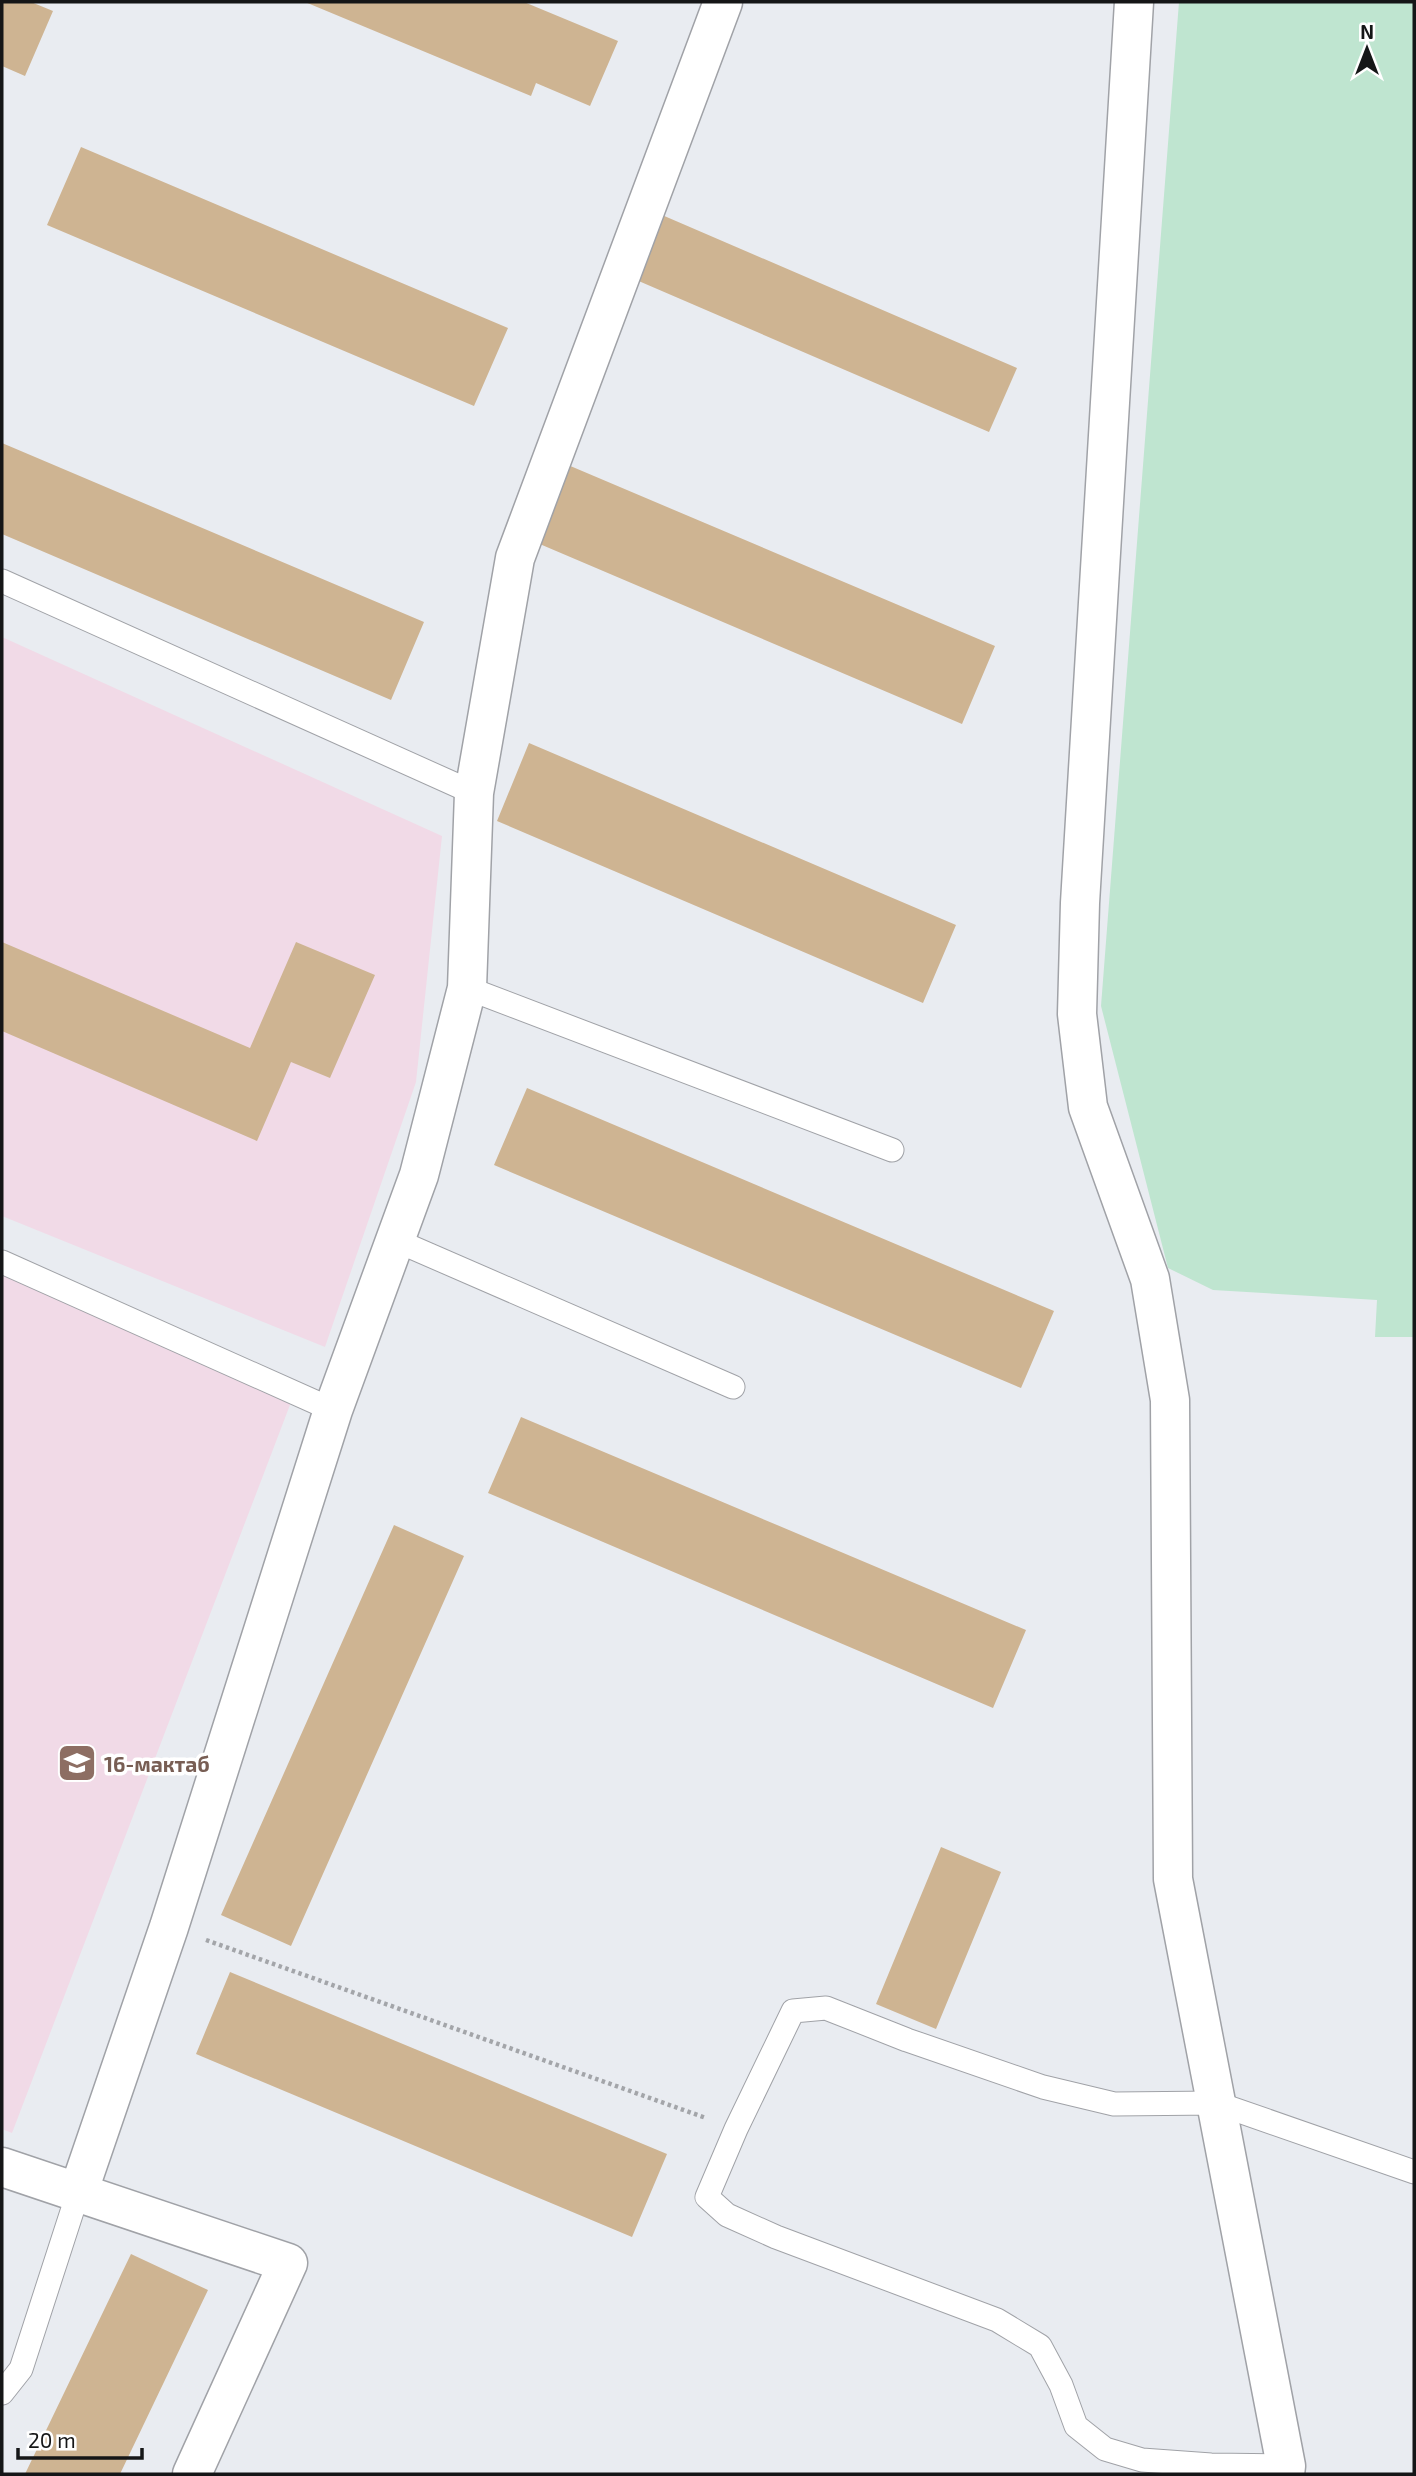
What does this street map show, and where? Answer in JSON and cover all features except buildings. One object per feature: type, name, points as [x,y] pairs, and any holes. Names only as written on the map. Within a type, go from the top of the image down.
[{"type":"street","points":[[78,2193],[169,1927],[333,1410],[419,1175],[467,988],[474,793],[515,558],[723,2]]},
{"type":"street","points":[[1134,2],[1081,890],[1077,1014],[1088,1107],[1150,1279],[1170,1400],[1173,1879],[1285,2470]]},
{"type":"street","points":[[2,2167],[288,2263],[192,2474]]},
{"type":"lane","points":[[2,581],[474,793]]},
{"type":"lane","points":[[467,988],[892,1150]]},
{"type":"lane","points":[[395,1240],[733,1387]]},
{"type":"lane","points":[[2,1262],[333,1410]]},
{"type":"lane","points":[[1285,2470],[1142,2460],[1105,2449],[1076,2426],[1061,2385],[1040,2346],[997,2320],[776,2237],[727,2215],[707,2197],[736,2129],[793,2011],[826,2008],[907,2040],[1043,2087],[1114,2104],[1216,2103],[1414,2172]]},
{"type":"lane","points":[[2,2393],[21,2369],[78,2193]]},
{"type":"path","points":[[169,1927],[736,2129]]},
{"type":"shaded area","points":[[2,637],[442,836],[416,1082],[325,1347],[2,1216]]},
{"type":"shaded area","name":"16-мактаб","points":[[2,1267],[293,1397],[12,2133],[2,2129]]},
{"type":"green space","points":[[1179,2],[1414,2],[1414,1337],[1375,1337],[1377,1300],[1213,1290],[1168,1268],[1101,1006]]},
{"type":"place","name":"16-мактаб","points":[[77,1763]]}]
